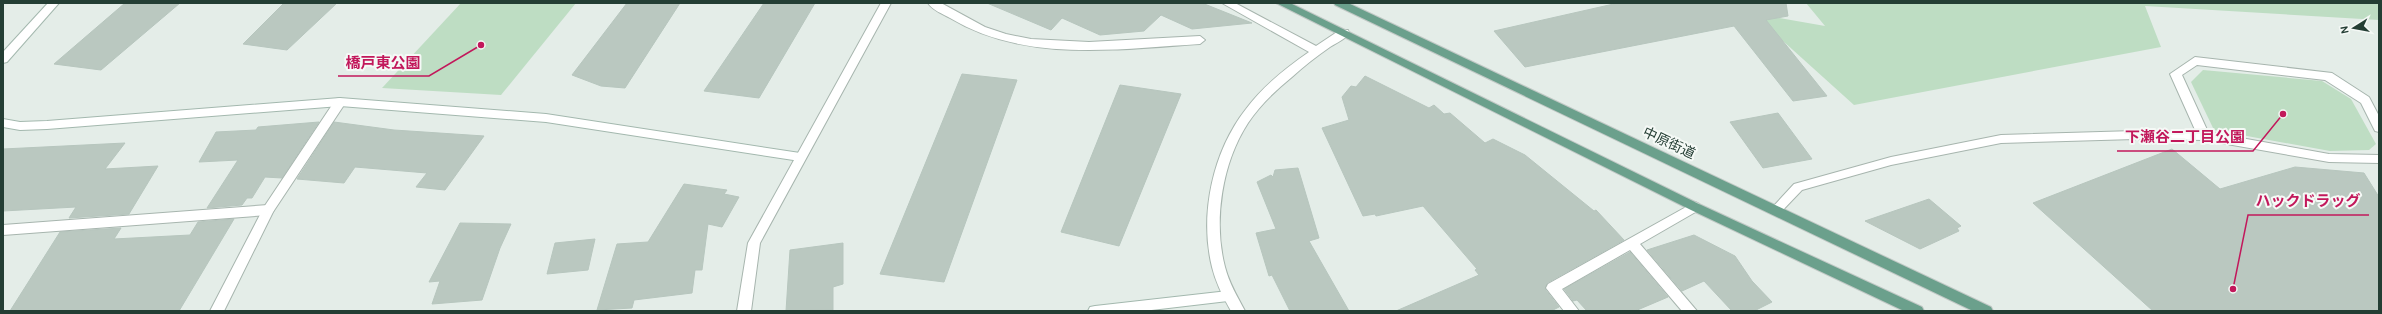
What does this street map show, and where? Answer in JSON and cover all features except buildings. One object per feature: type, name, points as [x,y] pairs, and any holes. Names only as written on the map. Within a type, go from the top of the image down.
[{"type":"main road","points":[[1281,3],[1695,207],[1917,311]]},
{"type":"main road","name":"中原街道","points":[[1339,3],[1986,311]]},
{"type":"street","points":[[3,58],[54,3]]},
{"type":"street","points":[[744,311],[747,282],[754,243],[886,3]]},
{"type":"street","points":[[933,3],[981,30],[1025,42],[1104,46],[1200,40]]},
{"type":"street","points":[[1227,3],[1318,52]]},
{"type":"street","points":[[1238,311],[1228,296],[1214,253],[1215,208],[1221,169],[1242,123],[1273,87],[1344,33]]},
{"type":"street","points":[[2204,136],[2176,74],[2195,61],[2328,76],[2365,100],[2379,128]]},
{"type":"street","points":[[3,123],[20,126],[47,125],[340,102],[546,118],[800,157]]},
{"type":"street","points":[[217,311],[268,210],[340,102]]},
{"type":"street","points":[[1776,210],[1798,187],[1891,161],[2001,139],[2135,135],[2204,136],[2329,158],[2379,159]]},
{"type":"street","points":[[1572,311],[1553,288],[1695,207]]},
{"type":"street","points":[[3,230],[268,210]]},
{"type":"street","points":[[1632,244],[1690,311]]},
{"type":"street","points":[[1095,311],[1228,296]]},
{"type":"green space","points":[[461,3],[576,3],[501,95],[382,88]]},
{"type":"green space","points":[[1806,3],[2379,3],[2379,20],[2145,6],[2161,47],[1854,105],[1752,13],[1825,26]]},
{"type":"green space","points":[[2203,70],[2322,81],[2351,99],[2376,144],[2369,150],[2330,151],[2214,130],[2191,82]]},
{"type":"place","name":"橋戸東公園","points":[[481,45]]},
{"type":"place","name":"下瀬谷二丁目公園","points":[[2283,114]]},
{"type":"place","name":"ハックドラッグ","points":[[2233,289]]}]
